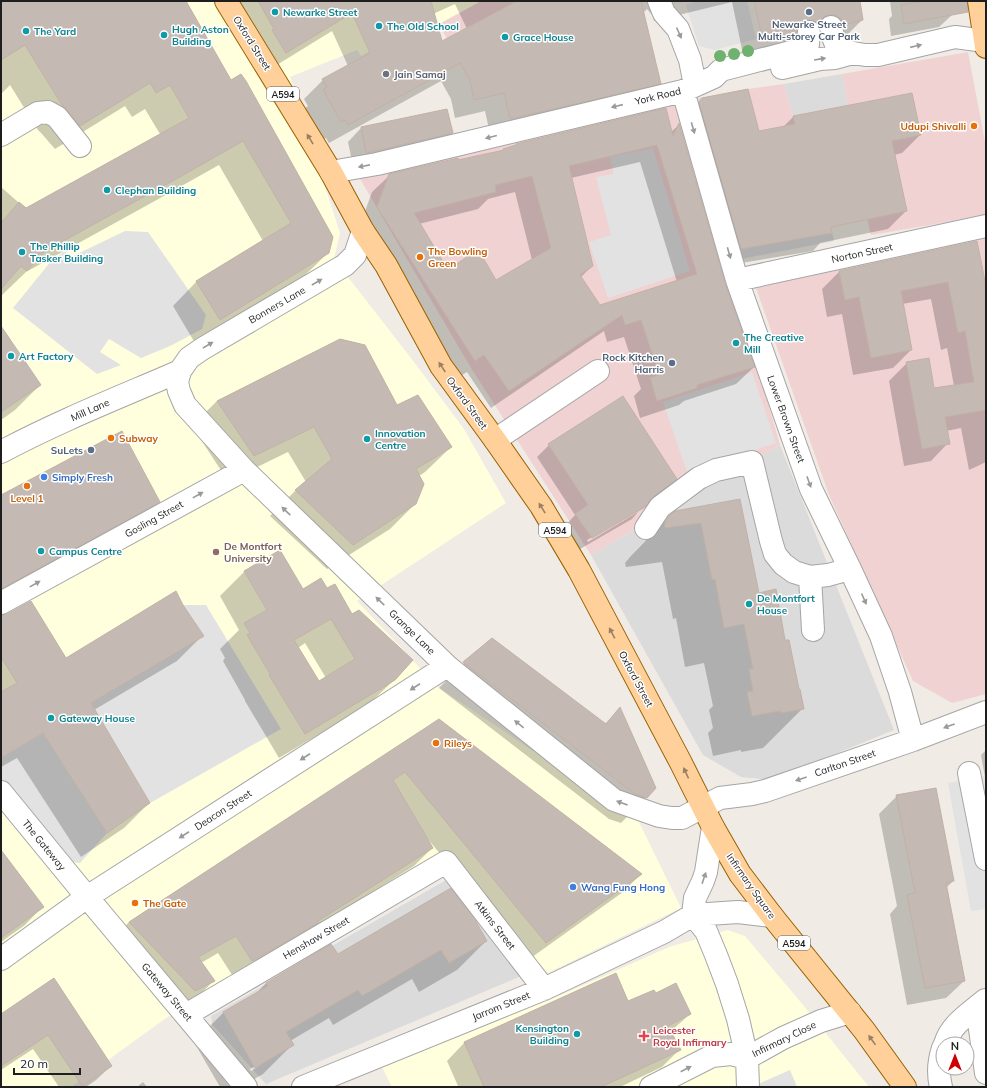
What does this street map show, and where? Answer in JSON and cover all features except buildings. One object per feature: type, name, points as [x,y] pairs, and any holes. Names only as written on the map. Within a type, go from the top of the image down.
[{"type":"main road","name":"Oxford Street","points":[[226,1],[386,265],[441,366],[541,506],[579,570],[681,763],[703,808]]},
{"type":"main road","points":[[979,1],[985,44]]},
{"type":"main road","name":"Infirmary Square","points":[[703,808],[740,874],[850,1012],[900,1079]]},
{"type":"street","name":"Lower Brown Street","points":[[658,1],[664,13],[678,29],[690,60],[697,84],[737,280],[811,489],[881,636],[900,692],[913,740]]},
{"type":"street","points":[[837,26],[833,37],[836,47],[853,53]]},
{"type":"street","name":"York Road","points":[[331,172],[377,164],[697,84],[724,81],[820,59],[834,58],[853,53],[878,55],[955,37],[985,44]]},
{"type":"street","points":[[697,84],[721,70],[798,40]]},
{"type":"street","points":[[1,135],[38,113],[48,112],[57,117],[80,146]]},
{"type":"street","name":"Norton Street","points":[[737,280],[986,226]]},
{"type":"street","name":"Bonners Lane","points":[[180,371],[189,358],[202,349],[345,265],[355,255],[364,231]]},
{"type":"street","name":"Mill Lane","points":[[1,452],[37,434],[180,371]]},
{"type":"street","name":"Grange Lane","points":[[180,371],[177,382],[185,405],[244,470],[447,666],[614,800],[658,816],[672,818],[682,818],[703,808]]},
{"type":"street","points":[[495,440],[598,371]]},
{"type":"street","points":[[646,528],[660,507],[700,478],[716,470],[752,462],[771,541],[775,554],[783,564],[794,572],[810,577],[850,570]]},
{"type":"street","name":"Gosling Street","points":[[1,603],[244,470]]},
{"type":"street","points":[[810,577],[813,630]]},
{"type":"street","name":"Deacon Street","points":[[1,959],[87,897],[447,666]]},
{"type":"street","name":"Carlton Street","points":[[703,808],[720,798],[765,792],[913,740],[986,712]]},
{"type":"street","points":[[969,773],[986,859]]},
{"type":"street","name":"The Gateway","points":[[1,792],[87,897]]},
{"type":"street","points":[[651,1087],[712,1056],[731,1054],[747,1058],[738,1019],[727,984],[706,931],[693,915],[695,898],[706,872],[713,827]]},
{"type":"street","name":"Atkins Street","points":[[446,862],[544,989]]},
{"type":"street","name":"Henshaw Street","points":[[186,1014],[446,862]]},
{"type":"street","name":"Gateway Street","points":[[87,897],[246,1087]]},
{"type":"street","name":"Jarrom Street","points":[[304,1087],[544,989],[664,932],[693,915],[738,912],[772,916]]},
{"type":"street","points":[[948,1036],[957,1023],[983,1005]]},
{"type":"street","points":[[983,1005],[986,1073]]},
{"type":"street","name":"Infirmary Close","points":[[748,1087],[747,1058],[783,1038],[821,1021],[850,1012]]},
{"type":"street","points":[[939,1076],[941,1087]]},
{"type":"shaded area","name":"De Montfort University","points":[[1,1],[481,1],[439,24],[435,15],[361,56],[357,50],[290,77],[340,233],[334,259],[464,429],[506,503],[357,601],[438,687],[639,822],[681,908],[548,973],[446,862],[166,1018],[71,1087],[1,1087]]},
{"type":"shaded area","points":[[481,1],[517,1],[447,39],[439,24]]},
{"type":"shaded area","points":[[697,1],[747,1],[756,39],[715,50],[699,46],[686,5]]},
{"type":"shaded area","points":[[968,52],[986,147],[986,214],[871,235],[862,196],[842,74]]},
{"type":"shaded area","points":[[842,74],[861,169],[820,181],[834,241],[741,259],[693,99],[748,89],[767,160],[811,182],[784,84]]},
{"type":"shaded area","points":[[784,84],[811,182],[774,190],[748,89]]},
{"type":"shaded area","points":[[681,97],[780,445],[591,555],[471,368],[356,172]]},
{"type":"shaded area","points":[[653,148],[690,271],[608,298],[589,242],[611,235],[596,177],[614,174],[610,157]]},
{"type":"shaded area","points":[[125,231],[148,232],[206,315],[202,329],[170,346],[141,358],[109,339],[100,352],[121,365],[97,374],[13,308],[52,260],[65,251],[69,258]]},
{"type":"shaded area","points":[[986,235],[986,694],[952,703],[913,681],[829,495],[756,288]]},
{"type":"shaded area","points":[[752,372],[776,443],[687,472],[663,402]]},
{"type":"shaded area","points":[[780,445],[894,730],[771,780],[741,777],[703,755],[591,555]]},
{"type":"shaded area","points":[[183,605],[206,605],[281,729],[150,803],[91,703],[204,636]]},
{"type":"shaded area","points":[[43,733],[107,833],[80,863],[72,862],[1,780],[1,758]]},
{"type":"shaded area","points":[[986,776],[986,909],[971,911],[948,783]]},
{"type":"shaded area","points":[[446,880],[526,974],[266,1084],[212,1024],[211,1016]]},
{"type":"shaded area","name":"Leicester Royal Infirmary","points":[[728,930],[745,936],[869,1087],[392,1087],[382,1067],[552,999],[669,947]]},
{"type":"shaded area","points":[[790,1070],[797,1087],[756,1087],[756,1085]]},
{"type":"place","name":"Newarke Street","points":[[275,12]]},
{"type":"place","name":"Newarke Street Multi-storey Car Park","points":[[809,12]]},
{"type":"place","name":"The Old School","points":[[379,26]]},
{"type":"place","name":"The Yard","points":[[26,31]]},
{"type":"place","name":"Hugh Aston Building","points":[[164,35]]},
{"type":"place","name":"Grace House","points":[[505,37]]},
{"type":"place","name":"Jain Samaj","points":[[386,74]]},
{"type":"place","name":"Udupi Shivalli","points":[[974,126]]},
{"type":"place","name":"Clephan Building","points":[[107,190]]},
{"type":"place","name":"The Phillip Tasker Building","points":[[22,252]]},
{"type":"place","name":"The Bowling Green","points":[[420,257]]},
{"type":"place","name":"The Creative Mill","points":[[736,343]]},
{"type":"place","name":"Art Factory","points":[[11,356]]},
{"type":"place","name":"Rock Kitchen Harris","points":[[672,363]]},
{"type":"place","name":"Subway","points":[[111,438]]},
{"type":"place","name":"Innovation Centre","points":[[367,439]]},
{"type":"place","name":"SuLets","points":[[91,450]]},
{"type":"place","name":"Simply Fresh","points":[[44,477]]},
{"type":"place","name":"Level 1","points":[[27,486]]},
{"type":"place","name":"Campus Centre","points":[[41,551]]},
{"type":"place","name":"De Montfort University","points":[[216,552]]},
{"type":"place","name":"De Montfort House","points":[[749,604]]},
{"type":"place","name":"Gateway House","points":[[51,718]]},
{"type":"place","name":"Rileys","points":[[436,743]]},
{"type":"place","name":"Wang Fung Hong","points":[[573,887]]},
{"type":"place","name":"The Gate","points":[[135,903]]},
{"type":"place","name":"Kensington Building","points":[[577,1034]]},
{"type":"place","name":"Leicester Royal Infirmary","points":[[644,1036]]}]
